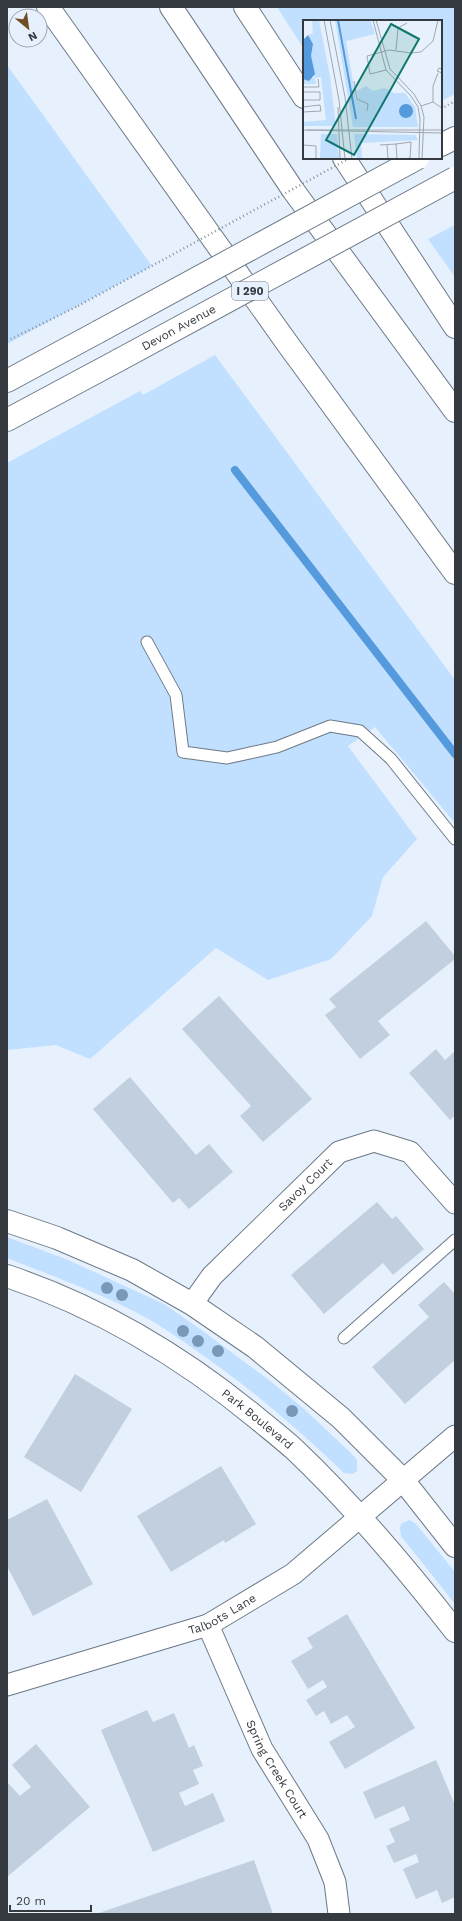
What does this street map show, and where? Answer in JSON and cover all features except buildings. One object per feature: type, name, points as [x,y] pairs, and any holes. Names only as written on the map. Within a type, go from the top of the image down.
[{"type":"main road","name":"I 290","points":[[48,7],[287,343],[455,573]]},
{"type":"main road","points":[[171,7],[293,190],[455,411]]},
{"type":"main road","points":[[245,7],[303,95]]},
{"type":"main road","points":[[442,145],[455,138]]},
{"type":"main road","points":[[345,159],[455,327]]},
{"type":"main road","points":[[7,381],[416,159]]},
{"type":"main road","name":"Devon Avenue","points":[[7,420],[455,178]]},
{"type":"main road","points":[[7,1221],[57,1238],[125,1267],[192,1304],[255,1347],[341,1418],[403,1480],[455,1546]]},
{"type":"main road","name":"Park Boulevard","points":[[7,1276],[42,1288],[96,1312],[154,1344],[220,1388],[294,1449],[359,1516],[455,1631]]},
{"type":"street","name":"Savoy Court","points":[[192,1304],[212,1276],[339,1152],[374,1141],[410,1152],[455,1203]]},
{"type":"street","points":[[403,1480],[455,1436]]},
{"type":"street","name":"Talbots Lane","points":[[7,1685],[208,1625],[293,1574],[359,1516],[403,1480]]},
{"type":"street","name":"Spring Creek Court","points":[[208,1625],[262,1749],[318,1838],[335,1882],[339,1914]]},
{"type":"lane","points":[[147,642],[176,695],[183,752],[227,758],[277,747],[330,726],[360,731],[391,759],[455,838]]},
{"type":"lane","points":[[344,1338],[455,1240]]},
{"type":"path","points":[[442,108],[455,101]]},
{"type":"path","points":[[7,341],[78,306],[348,159]]},
{"type":"shaded area","points":[[277,7],[455,7],[455,94],[442,100],[442,20],[303,20],[303,47]]},
{"type":"shaded area","points":[[7,65],[152,266],[7,344]]},
{"type":"shaded area","points":[[455,225],[455,277],[428,239]]},
{"type":"shaded area","points":[[215,355],[455,680],[455,823],[375,727],[348,746],[417,839],[383,877],[372,916],[331,959],[268,980],[216,948],[90,1059],[56,1045],[7,1050],[7,463],[140,391],[143,395]]},
{"type":"shaded area","points":[[7,1237],[68,1260],[164,1304],[269,1380],[304,1409],[352,1454],[357,1460],[357,1471],[353,1474],[344,1473],[253,1393],[214,1363],[155,1323],[92,1292],[7,1258]]},
{"type":"shaded area","points":[[410,1520],[416,1524],[455,1572],[455,1604],[401,1536],[400,1527],[402,1523]]},
{"type":"waterway","points":[[235,470],[455,754]]}]
